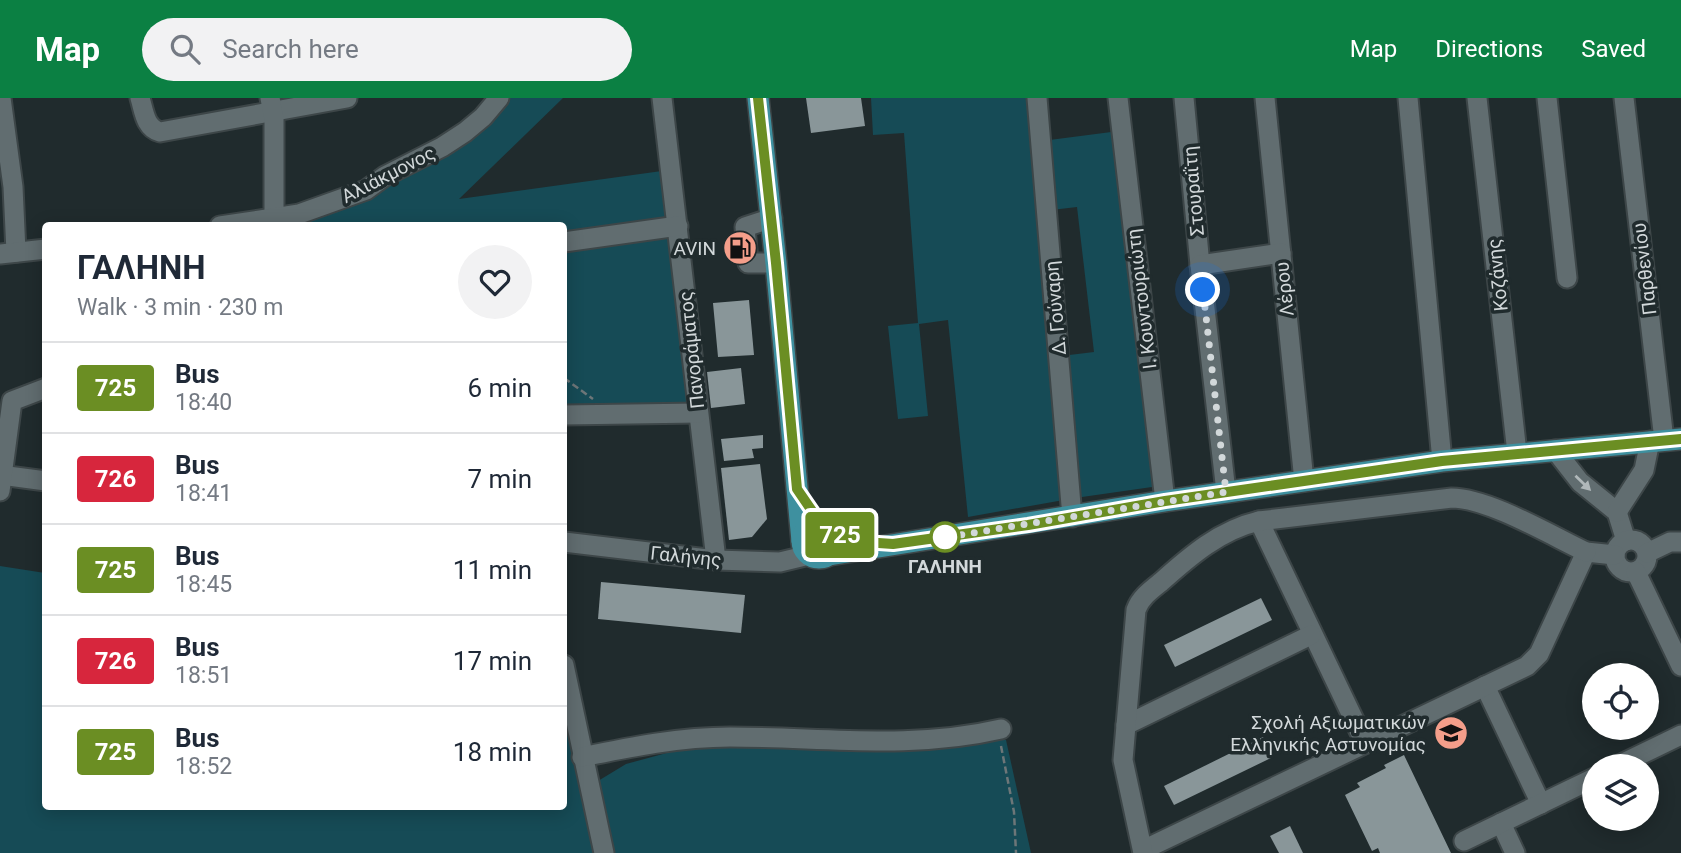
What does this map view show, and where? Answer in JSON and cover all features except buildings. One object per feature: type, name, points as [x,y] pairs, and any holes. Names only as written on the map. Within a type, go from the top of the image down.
[{"type":"main road","points":[[758,98],[797,489],[813,550]]},
{"type":"main road","points":[[813,550],[893,544],[1442,461],[1665,440]]},
{"type":"main road","points":[[797,489],[828,528],[836,543],[813,550]]},
{"type":"main road","points":[[813,550],[806,530],[810,527],[828,528],[864,542],[893,544]]},
{"type":"street","points":[[139,98],[148,124],[153,130],[160,132],[271,105],[347,98]]},
{"type":"street","name":"Αλιάκμονος","points":[[247,222],[299,214],[366,190],[385,177],[442,148],[483,117],[499,98]]},
{"type":"street","name":"Πανοράματος","points":[[662,98],[716,560]]},
{"type":"street","name":"Δ. Γούναρη","points":[[1037,98],[1072,517]]},
{"type":"street","name":"Ι. Κουντουριώτη","points":[[1118,98],[1165,501]]},
{"type":"street","name":"Στουραΐτη","points":[[1184,98],[1226,492]]},
{"type":"street","name":"Λέρου","points":[[1265,98],[1304,481]]},
{"type":"street","points":[[1408,98],[1442,461]]},
{"type":"street","name":"Κοζάνης","points":[[1477,98],[1517,453]]},
{"type":"street","points":[[1547,98],[1567,278]]},
{"type":"street","name":"Παρθενίου","points":[[1624,98],[1665,440]]},
{"type":"street","points":[[2,99],[8,253],[42,249]]},
{"type":"street","points":[[271,105],[274,218]]},
{"type":"street","points":[[567,242],[678,226]]},
{"type":"street","points":[[1200,265],[1281,253]]},
{"type":"street","points":[[42,390],[12,401],[1,480],[42,481]]},
{"type":"street","points":[[567,415],[698,413]]},
{"type":"street","points":[[1636,572],[1621,569],[1617,512],[1665,440]]},
{"type":"street","points":[[1555,450],[1580,482],[1617,512]]},
{"type":"street","points":[[1586,552],[1533,661],[1143,852],[1123,760],[1138,603],[1199,550],[1233,530],[1259,522],[1399,503],[1463,498],[1484,503],[1586,552],[1621,548],[1637,541],[1647,553],[1646,562],[1636,572]]},
{"type":"street","points":[[1259,522],[1365,743]]},
{"type":"street","name":"Γαλήνης","points":[[567,541],[716,560],[780,562],[813,550]]},
{"type":"street","points":[[1647,553],[1670,542],[1681,542]]},
{"type":"street","points":[[1636,572],[1681,666]]},
{"type":"street","points":[[1126,725],[1311,635]]},
{"type":"street","points":[[567,680],[604,853]]},
{"type":"street","points":[[1485,686],[1541,804]]},
{"type":"street","points":[[582,757],[648,744],[705,737],[892,742],[961,737],[998,730]]},
{"type":"street","points":[[1643,754],[1681,736]]},
{"type":"street","points":[[1464,841],[1582,784]]},
{"type":"street","points":[[1501,823],[1515,853]]},
{"type":"path","points":[[567,380],[612,414]]},
{"type":"path","points":[[998,730],[1014,812],[1016,853]]},
{"type":"shaded area","points":[[507,98],[563,98],[459,199],[669,170],[691,403],[567,404],[567,222],[296,222],[313,216]]},
{"type":"shaded area","points":[[871,98],[1027,98],[1034,142],[1119,131],[1159,486],[968,517],[948,320],[919,324],[928,416],[898,419],[888,326],[918,323],[904,133],[873,135]],"holes":[[[1077,207],[1094,352],[1061,356],[1043,211]]]},
{"type":"shaded area","points":[[0,566],[42,573],[42,810],[567,810],[567,727],[594,853],[0,853]]},
{"type":"shaded area","points":[[1006,740],[1031,853],[615,853],[598,781],[626,764],[685,748],[740,744]]},
{"type":"bus line","name":"725","points":[[758,98],[797,489],[821,524],[831,528],[834,533],[864,542],[893,544],[1442,461],[1681,439]]},
{"type":"place","name":"AVIN","points":[[740,248]]},
{"type":"place","name":"ΓΑΛΗΝΗ","points":[[945,537]]},
{"type":"place","name":"Σχολή Αξιωματικών Ελληνικής Αστυνομίας","points":[[1451,733]]},
{"type":"route","points":[[945,537],[941,538],[1226,492],[1203,290]]}]
